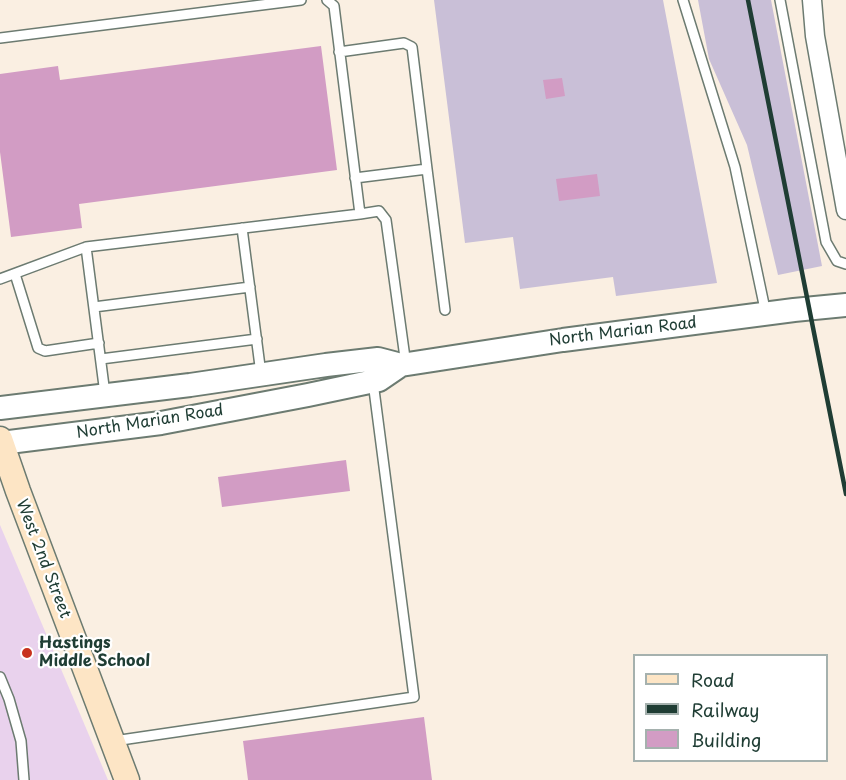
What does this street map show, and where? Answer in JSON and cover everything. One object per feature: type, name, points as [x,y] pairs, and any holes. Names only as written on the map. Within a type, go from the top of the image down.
[{"type":"main road","name":"West 2nd Street","points":[[0,442],[127,780]]},
{"type":"street","points":[[812,0],[815,36],[846,210]]},
{"type":"street","name":"North Marian Road","points":[[0,408],[378,359],[404,365],[563,340],[846,305]]},
{"type":"street","name":"North Marian Road","points":[[0,442],[161,423],[373,382],[404,365]]},
{"type":"lane","points":[[0,38],[301,0]]},
{"type":"lane","points":[[327,0],[334,6],[360,214]]},
{"type":"lane","points":[[684,0],[735,167],[766,314]]},
{"type":"lane","points":[[780,0],[826,242],[837,261],[846,264]]},
{"type":"lane","points":[[339,52],[404,43],[412,47],[445,310]]},
{"type":"lane","points":[[355,178],[427,169]]},
{"type":"lane","points":[[0,279],[86,247],[379,211],[386,220],[404,365]]},
{"type":"lane","points":[[242,228],[261,374]]},
{"type":"lane","points":[[86,247],[106,395]]},
{"type":"lane","points":[[15,274],[38,348],[45,351],[99,343]]},
{"type":"lane","points":[[94,307],[250,287]]},
{"type":"lane","points":[[101,359],[257,339]]},
{"type":"lane","points":[[112,741],[414,697],[373,382]]},
{"type":"lane","points":[[0,677],[21,741],[24,780]]},
{"type":"shaded area","points":[[434,0],[663,0],[717,283],[616,296],[613,277],[520,289],[513,237],[465,243]]},
{"type":"shaded area","points":[[698,0],[771,0],[822,266],[778,275],[747,145],[709,59]]},
{"type":"shaded area","name":"Hastings Middle School","points":[[0,525],[108,780],[0,780]]},
{"type":"building","points":[[321,46],[337,170],[79,204],[82,228],[11,237],[0,152],[0,74],[58,66],[60,80]]},
{"type":"building","points":[[562,78],[565,96],[546,99],[543,80]]},
{"type":"building","points":[[597,174],[600,196],[559,201],[556,179]]},
{"type":"building","points":[[346,460],[350,491],[222,507],[218,477]]},
{"type":"building","points":[[424,717],[432,780],[248,780],[243,741]]},
{"type":"railway","points":[[748,0],[846,494]]},
{"type":"place","name":"Hastings Middle School","points":[[27,653]]}]
